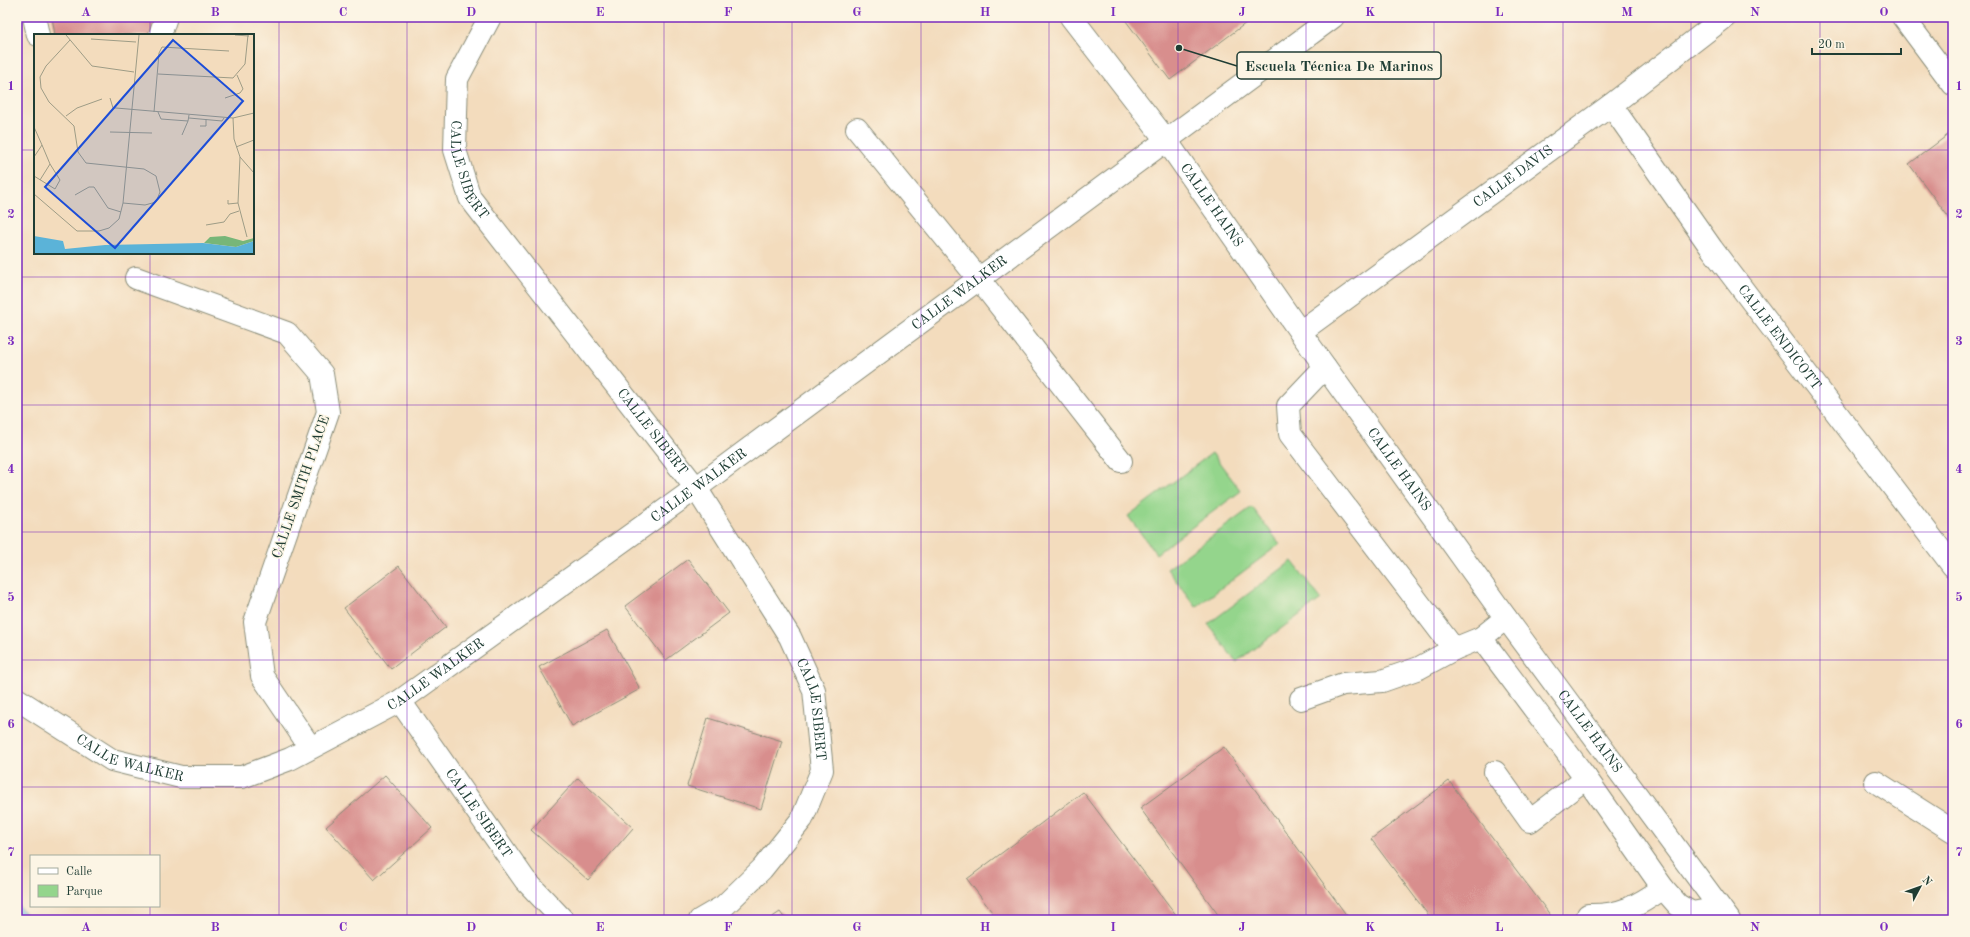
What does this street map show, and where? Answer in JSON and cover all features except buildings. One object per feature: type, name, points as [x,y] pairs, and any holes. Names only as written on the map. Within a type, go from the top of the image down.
[{"type":"street","points":[[34,17],[38,34]]},
{"type":"street","points":[[160,34],[166,17]]},
{"type":"street","name":"CALLE SIBERT","points":[[490,17],[457,80],[455,150],[470,198],[696,488],[790,637],[814,690],[822,770],[802,819],[762,869],[724,906],[700,920]]},
{"type":"street","name":"CALLE HAINS","points":[[1071,17],[1166,140],[1325,367],[1506,618],[1724,914]]},
{"type":"street","name":"CALLE WALKER","points":[[17,699],[112,760],[181,777],[242,777],[290,759],[310,747],[400,701],[696,488],[1333,17]]},
{"type":"street","name":"CALLE DAVIS","points":[[1300,332],[1611,105],[1725,17]]},
{"type":"street","points":[[1904,17],[1953,84]]},
{"type":"street","name":"CALLE ENDICOTT","points":[[1611,105],[1712,249],[1953,566]]},
{"type":"street","points":[[857,129],[979,279],[1121,461]]},
{"type":"street","name":"CALLE SMITH PLACE","points":[[136,278],[287,333],[322,374],[328,412],[255,622],[262,676],[310,747]]},
{"type":"street","points":[[1325,367],[1288,406],[1290,434],[1454,649]]},
{"type":"street","points":[[1301,699],[1343,684],[1382,681],[1419,668],[1454,649],[1481,638],[1506,618]]},
{"type":"street","points":[[1481,638],[1586,778],[1663,888],[1678,905],[1692,913],[1724,914]]},
{"type":"street","name":"CALLE SIBERT","points":[[400,701],[525,880],[563,920]]},
{"type":"street","points":[[1495,772],[1530,821],[1586,778]]},
{"type":"street","points":[[1876,782],[1953,831]]},
{"type":"street","points":[[1588,915],[1603,916],[1621,912],[1643,903],[1663,888]]},
{"type":"green space","points":[[1212,453],[1241,491],[1156,554],[1128,516]]},
{"type":"green space","points":[[1252,507],[1280,544],[1196,607],[1167,569]]},
{"type":"green space","points":[[1292,561],[1321,599],[1236,662],[1208,624]]},
{"type":"water","points":[[17,904],[31,920],[17,920]]},
{"type":"place","name":"Escuela Técnica De Marinos","points":[[1179,48]]}]
